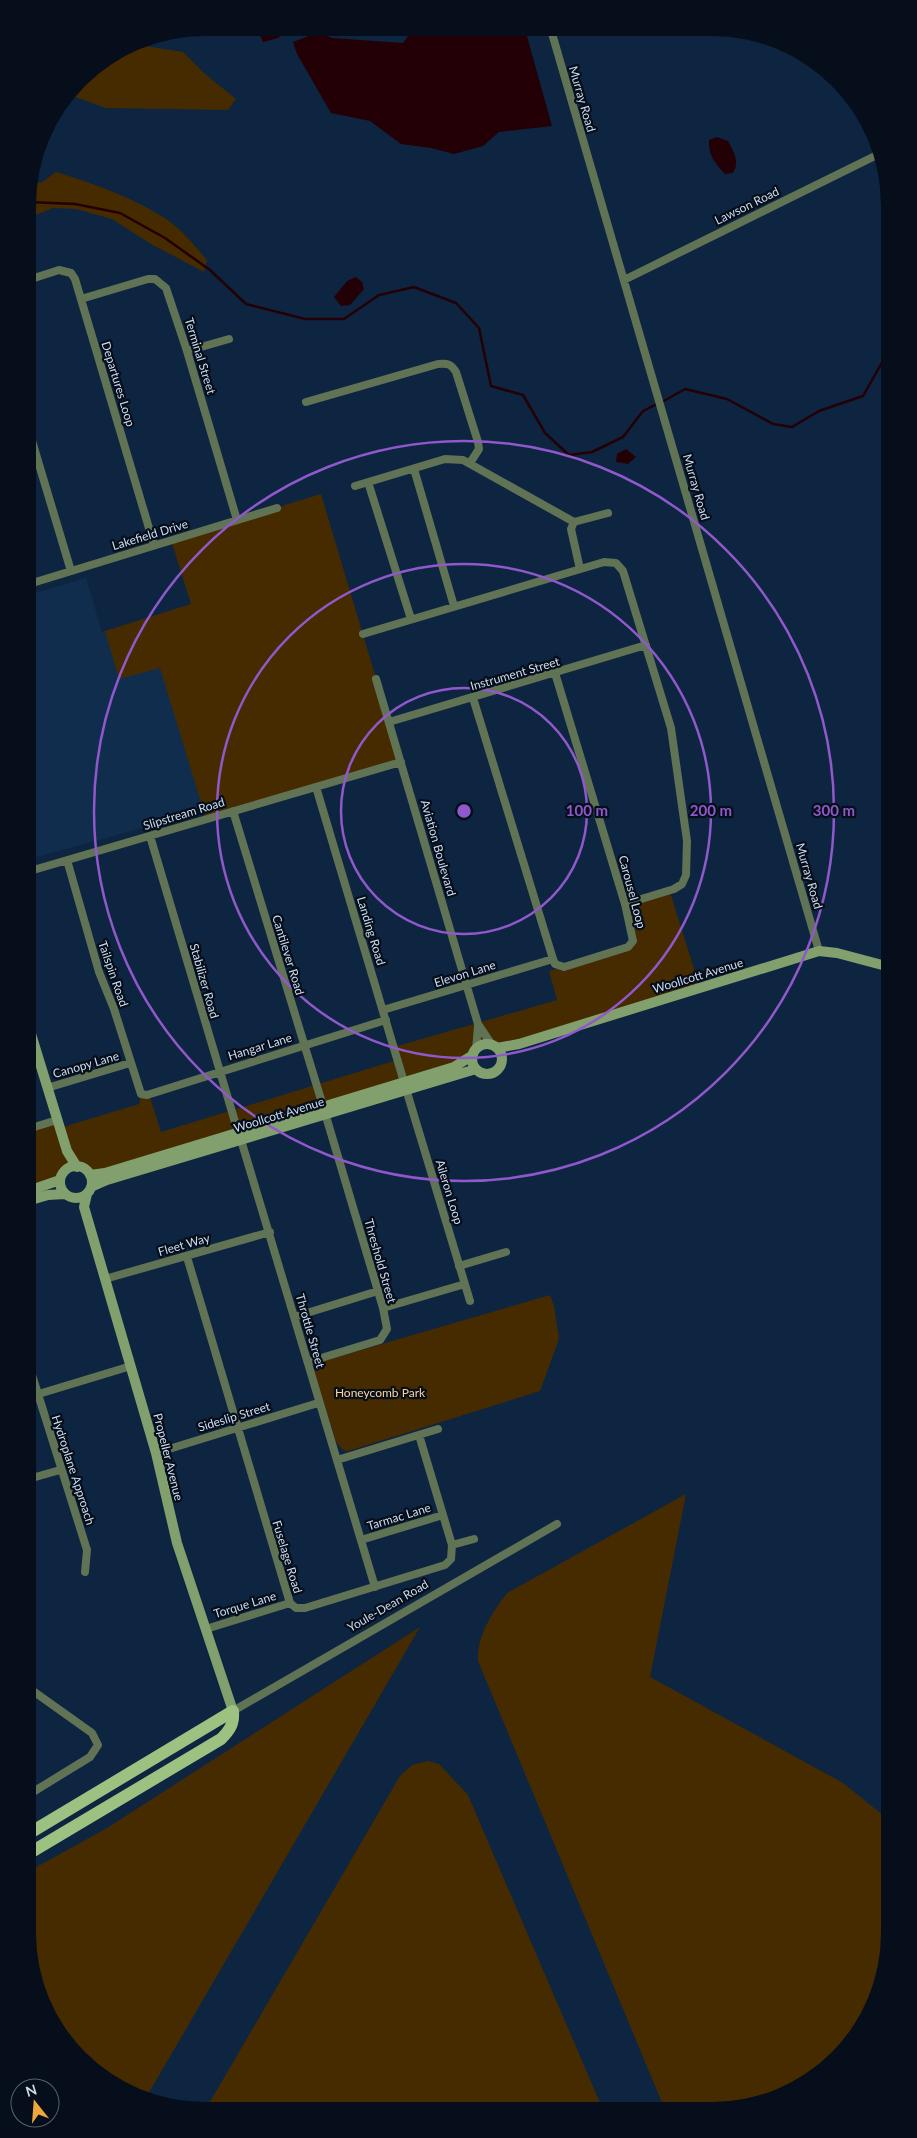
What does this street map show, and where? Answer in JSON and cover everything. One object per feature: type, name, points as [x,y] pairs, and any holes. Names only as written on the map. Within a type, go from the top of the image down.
[{"type":"main road","name":"Youle-Dean Road","points":[[36,1829],[232,1711]]},
{"type":"main road","points":[[36,1849],[221,1739],[231,1728],[233,1720],[232,1711]]},
{"type":"street","name":"Murray Road","points":[[553,36],[819,951]]},
{"type":"street","name":"Lawson Road","points":[[624,280],[873,157]]},
{"type":"street","name":"Departures Loop","points":[[37,277],[65,270],[71,273],[75,280],[154,545]]},
{"type":"street","name":"Terminal Street","points":[[80,298],[148,279],[155,279],[166,288],[187,351],[237,520]]},
{"type":"street","points":[[187,351],[229,339]]},
{"type":"street","points":[[306,402],[438,364],[448,363],[453,366],[456,372],[478,442],[478,449],[470,464]]},
{"type":"street","points":[[37,457],[71,570]]},
{"type":"street","points":[[355,486],[445,459],[464,460],[574,522],[608,513]]},
{"type":"street","points":[[414,469],[454,606]]},
{"type":"street","points":[[368,482],[411,619]]},
{"type":"street","name":"Lakefield Drive","points":[[37,581],[277,508]]},
{"type":"street","points":[[574,522],[571,529],[571,537],[580,569]]},
{"type":"street","points":[[363,634],[604,562],[616,563],[623,570],[671,728],[688,841],[686,874],[682,884],[674,889],[625,904]]},
{"type":"street","name":"Instrument Street","points":[[389,722],[646,645]]},
{"type":"street","name":"Carousel Loop","points":[[553,959],[555,964],[564,967],[628,948],[633,940],[625,904],[555,673]]},
{"type":"street","name":"Aviation Boulevard","points":[[376,679],[478,1024],[495,1046]]},
{"type":"street","points":[[473,698],[553,959]]},
{"type":"street","name":"Slipstream Road","points":[[37,869],[401,762]]},
{"type":"street","name":"Landing Road","points":[[316,787],[405,1085]]},
{"type":"street","name":"Cantilever Road","points":[[233,811],[324,1110]]},
{"type":"street","name":"Stabilizer Road","points":[[150,836],[239,1136]]},
{"type":"street","name":"Tailspin Road","points":[[67,860],[99,972],[114,1009],[130,1063],[142,1094]]},
{"type":"street","name":"Woollcott Avenue","points":[[36,1198],[48,1195],[70,1196],[89,1191],[107,1180],[239,1136],[405,1085],[454,1067],[484,1045],[519,1044],[819,951],[838,953],[881,965]]},
{"type":"street","name":"Elevon Lane","points":[[383,1010],[553,959]]},
{"type":"street","name":"Hangar Lane","points":[[142,1094],[149,1094],[386,1020]]},
{"type":"street","name":"Aviation Boulevard","points":[[475,1052],[478,1024]]},
{"type":"street","name":"Woollcott Avenue","points":[[405,1085],[476,1069],[484,1074],[494,1072],[500,1066],[502,1060],[519,1044]]},
{"type":"street","points":[[495,1046],[502,1060]]},
{"type":"street","points":[[475,1052],[473,1062],[476,1069]]},
{"type":"street","points":[[37,1055],[67,1151],[77,1167],[87,1171],[90,1175],[89,1191]]},
{"type":"street","name":"Canopy Lane","points":[[47,1088],[130,1063]]},
{"type":"street","name":"Aileron Loop","points":[[405,1085],[470,1301]]},
{"type":"street","name":"Threshold Street","points":[[308,1362],[380,1340],[387,1329],[383,1308],[324,1110]]},
{"type":"street","points":[[36,1126],[57,1120]]},
{"type":"street","name":"Woollcott Avenue","points":[[90,1175],[105,1173],[239,1136]]},
{"type":"street","name":"Throttle Street","points":[[239,1136],[270,1232],[318,1403],[375,1587]]},
{"type":"street","points":[[36,1188],[60,1180],[66,1170],[67,1151]]},
{"type":"street","points":[[66,1170],[77,1167]]},
{"type":"street","points":[[60,1180],[62,1190],[84,1207]]},
{"type":"street","name":"Propeller Avenue","points":[[89,1191],[84,1207],[156,1453],[175,1534],[232,1711]]},
{"type":"street","name":"Fleet Way","points":[[105,1279],[270,1232]]},
{"type":"street","points":[[459,1266],[506,1252]]},
{"type":"street","name":"Fuselage Road","points":[[187,1257],[290,1604],[296,1608],[305,1608],[445,1565],[451,1560],[452,1545]]},
{"type":"street","points":[[383,1308],[464,1284]]},
{"type":"street","points":[[294,1317],[378,1291]]},
{"type":"street","points":[[36,1395],[131,1366]]},
{"type":"street","name":"Hydroplane Approach","points":[[36,1399],[86,1550],[85,1572]]},
{"type":"street","name":"Sideslip Street","points":[[156,1453],[318,1403]]},
{"type":"street","points":[[337,1460],[438,1429]]},
{"type":"street","points":[[419,1435],[452,1545],[474,1539]]},
{"type":"street","points":[[36,1477],[60,1470]]},
{"type":"street","name":"Tarmac Lane","points":[[361,1540],[443,1515]]},
{"type":"street","name":"Youle-Dean Road","points":[[232,1711],[557,1524]]},
{"type":"street","name":"Torque Lane","points":[[206,1629],[290,1604]]},
{"type":"street","points":[[36,1697],[92,1733],[98,1745],[90,1757],[36,1790]]},
{"type":"shaded area","points":[[260,36],[281,36],[278,38],[263,42]]},
{"type":"shaded area","points":[[309,36],[328,36],[332,38],[403,43],[408,36],[527,36],[552,126],[499,132],[483,146],[454,154],[431,148],[401,144],[370,121],[331,113],[297,54],[293,42]]},
{"type":"shaded area","points":[[717,137],[728,141],[734,153],[736,165],[733,173],[725,174],[711,155],[709,140]]},
{"type":"shaded area","points":[[356,277],[362,282],[364,289],[350,305],[341,306],[334,297],[347,281]]},
{"type":"shaded area","points":[[626,449],[636,457],[628,464],[616,462],[617,454]]},
{"type":"shaded area","points":[[86,578],[102,632],[145,619],[207,810],[37,857],[37,593]]},
{"type":"green space","points":[[148,46],[183,52],[205,74],[236,99],[228,110],[106,108],[75,97],[94,78],[111,65]]},
{"type":"green space","points":[[56,172],[88,182],[142,205],[173,224],[184,234],[207,260],[204,272],[151,244],[112,219],[76,209],[53,208],[37,214],[38,182],[41,183]]},
{"type":"green space","points":[[321,494],[401,762],[206,819],[160,668],[119,679],[105,631],[191,604],[171,540]]},
{"type":"green space","points":[[670,892],[700,988],[519,1044],[484,1045],[456,1066],[90,1175],[87,1171],[77,1167],[66,1170],[60,1180],[36,1184],[36,1126],[57,1120],[60,1128],[139,1104],[141,1094],[149,1094],[161,1132],[397,1060],[394,1047],[557,1000],[549,971],[631,945],[625,904]]},
{"type":"green space","name":"Honeycomb Park","points":[[550,1295],[554,1306],[559,1339],[540,1391],[348,1451],[343,1450],[336,1442],[314,1372],[320,1362]]},
{"type":"green space","points":[[686,1494],[650,1677],[843,1783],[880,1813],[880,1944],[878,1966],[868,1997],[846,2036],[823,2060],[806,2073],[776,2089],[756,2096],[712,2102],[662,2102],[478,1661],[478,1651],[483,1633],[491,1616],[507,1593]]},
{"type":"green space","points":[[420,1627],[149,2092],[111,2073],[78,2044],[65,2027],[49,1997],[42,1977],[38,1955],[36,1933],[36,1867],[107,1828]]},
{"type":"green space","points":[[428,1761],[439,1764],[468,1795],[600,2102],[210,2102],[400,1776],[412,1765]]},
{"type":"waterway","points":[[37,202],[75,204],[120,213],[165,238],[210,270],[246,304],[305,319],[344,319],[379,295],[414,287],[456,303],[479,328],[491,386],[523,395],[545,433],[569,455],[592,452],[623,437],[643,411],[657,404]]},
{"type":"waterway","points":[[662,402],[685,389],[727,399],[773,424],[792,427],[819,411],[863,396],[881,364]]}]
